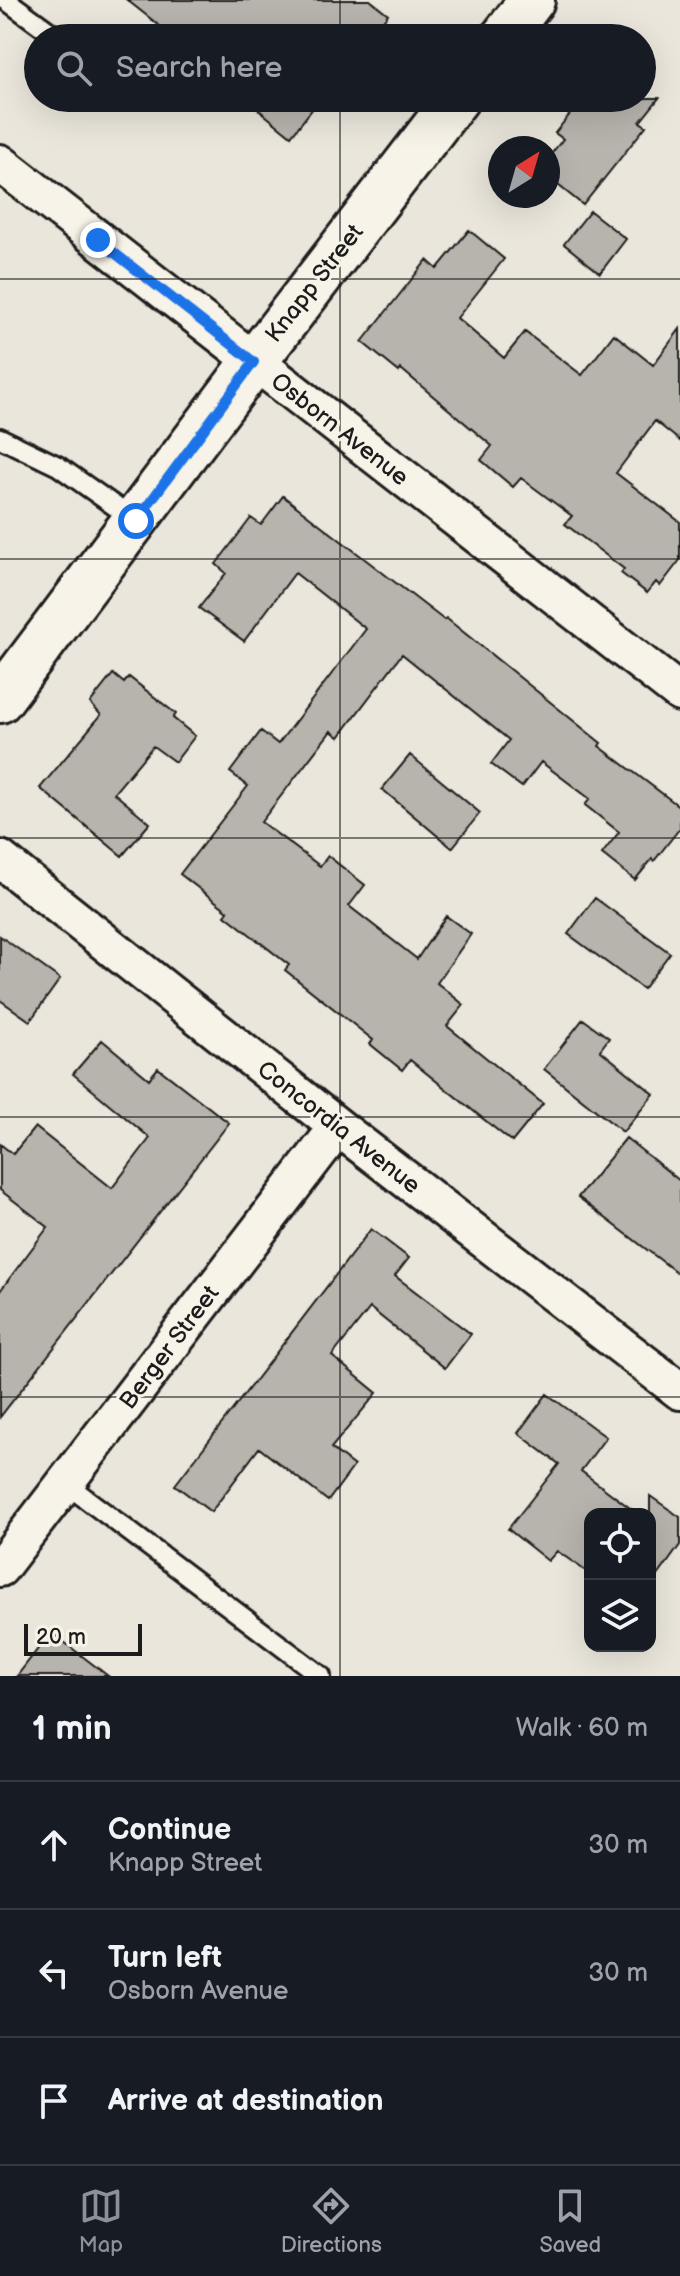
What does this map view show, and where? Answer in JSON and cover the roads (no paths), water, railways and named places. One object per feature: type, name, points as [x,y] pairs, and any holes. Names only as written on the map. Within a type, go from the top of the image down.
[{"type":"street","points":[[514,24],[532,0]]},
{"type":"street","name":"Knapp Street","points":[[0,700],[446,112]]},
{"type":"street","name":"Osborn Avenue","points":[[0,163],[680,693]]},
{"type":"street","name":"Concordia Avenue","points":[[0,859],[338,1127],[680,1391]]},
{"type":"street","name":"Berger Street","points":[[0,1568],[338,1127]]},
{"type":"lane","points":[[6,0],[39,24]]},
{"type":"lane","points":[[0,438],[58,466],[136,521]]},
{"type":"lane","points":[[65,1483],[321,1676]]}]
